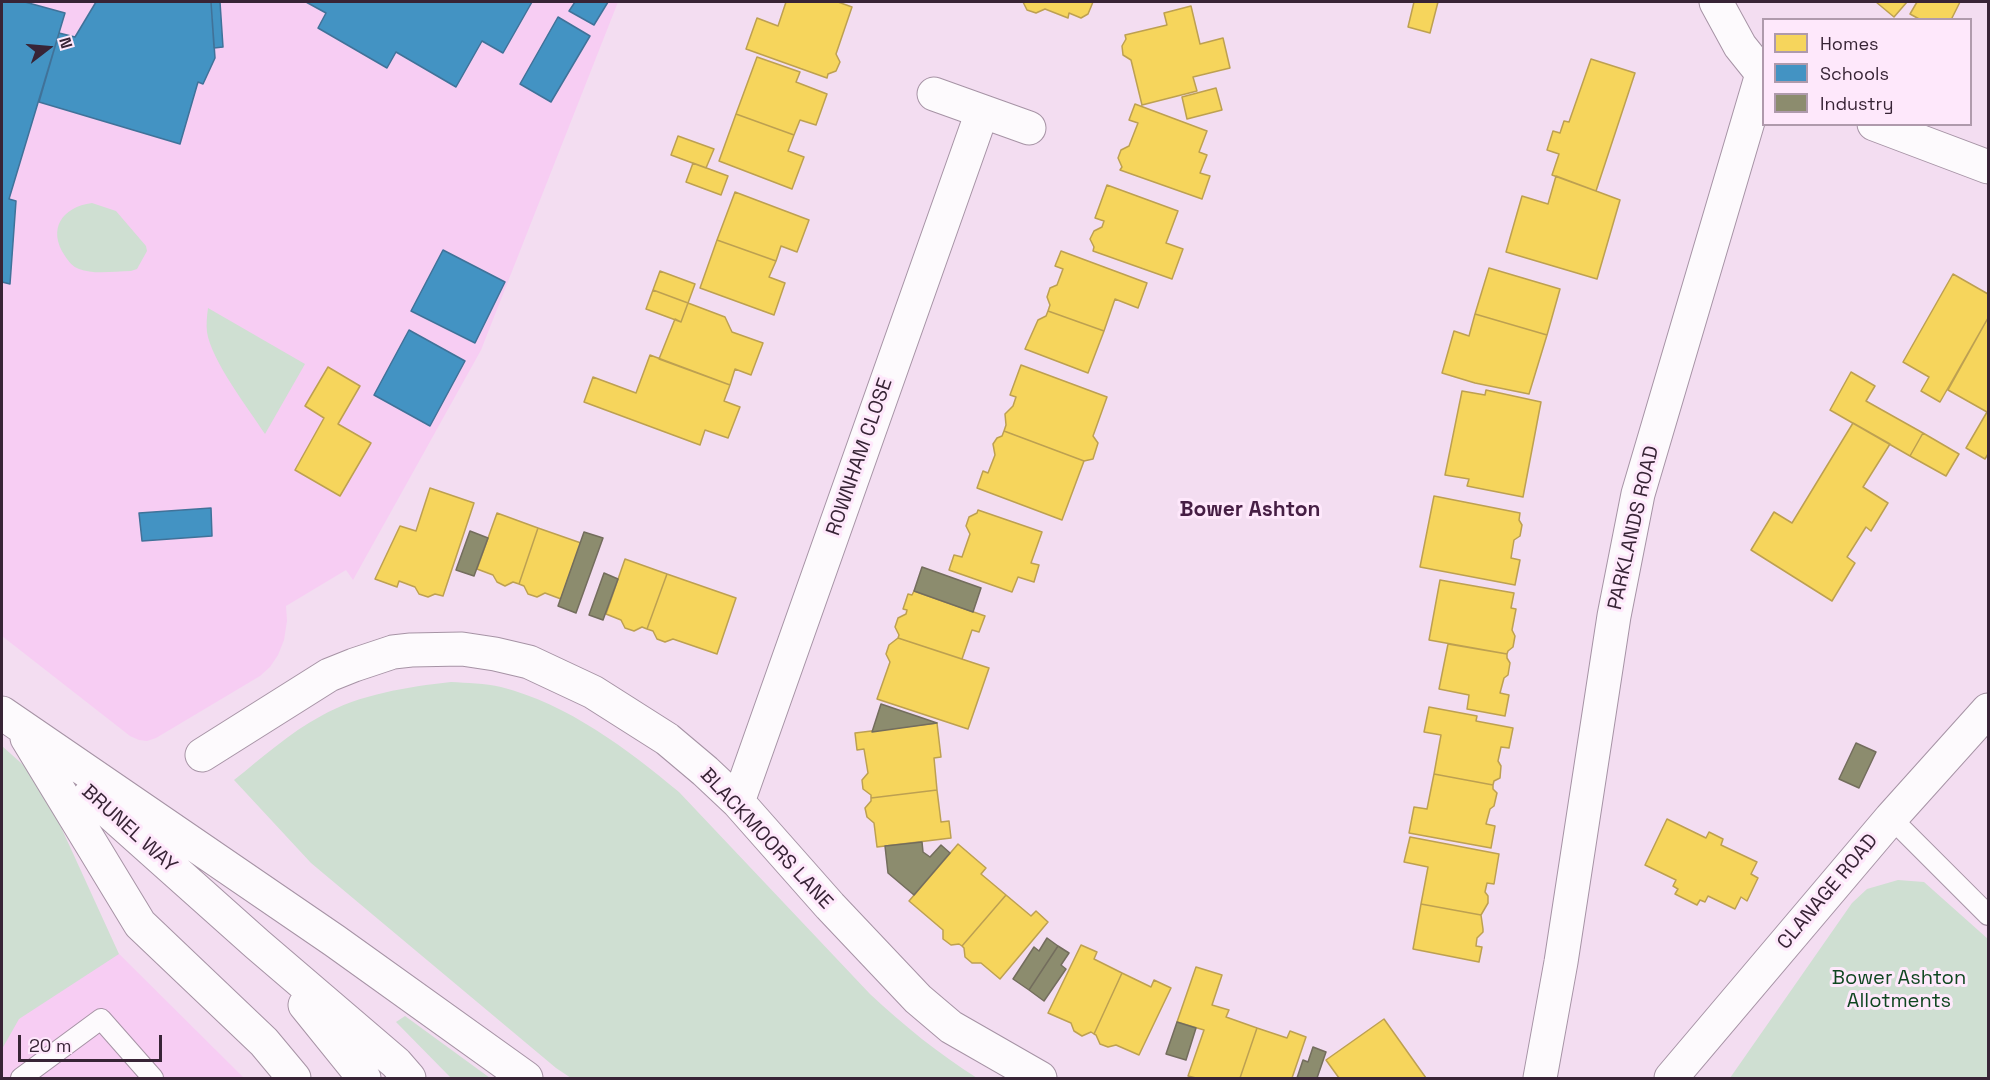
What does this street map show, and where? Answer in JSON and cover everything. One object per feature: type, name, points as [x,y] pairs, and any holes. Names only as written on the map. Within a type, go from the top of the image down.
[{"type":"main road","name":"PARKLANDS ROAD","points":[[1716,2],[1740,46],[1762,74]]},
{"type":"main road","name":"PARKLANDS ROAD","points":[[1540,1078],[1562,962],[1614,616],[1638,494],[1762,78]]},
{"type":"main road","points":[[934,94],[1029,129]]},
{"type":"main road","name":"ROWNHAM CLOSE","points":[[738,802],[982,112]]},
{"type":"main road","points":[[1879,126],[1989,167]]},
{"type":"main road","name":"BLACKMOORS LANE","points":[[202,755],[342,669],[393,652],[462,649],[529,662],[593,692],[667,739],[738,802],[830,906],[918,999],[951,1027],[1040,1078]]},
{"type":"main road","name":"CLANAGE ROAD","points":[[1671,1078],[1891,818],[1989,710]]},
{"type":"main road","points":[[2,713],[335,941],[526,1078]]},
{"type":"main road","name":"BRUNEL WAY","points":[[2,713],[257,944],[396,1063],[409,1078]]},
{"type":"main road","points":[[27,738],[140,924],[264,1042],[294,1078]]},
{"type":"main road","name":"BRUNEL WAY","points":[[257,944],[364,1078]]},
{"type":"lane","points":[[1891,818],[1989,915]]},
{"type":"lane","points":[[21,1078],[101,1019],[153,1078]]},
{"type":"shaded area","points":[[2,2],[618,2],[481,350],[353,580],[346,570],[286,606],[287,621],[284,640],[270,667],[260,676],[156,738],[147,741],[130,736],[2,636]]},
{"type":"shaded area","points":[[89,924],[244,1078],[2,1078],[2,1001]]},
{"type":"green space","points":[[92,203],[116,211],[146,246],[147,251],[137,269],[85,271],[73,266],[65,256],[57,237],[60,221],[73,209]]},
{"type":"green space","points":[[208,308],[305,364],[265,434],[215,356],[207,332]]},
{"type":"green space","points":[[451,682],[501,687],[526,695],[573,716],[639,760],[679,792],[870,994],[922,1039],[977,1078],[571,1078],[556,1068],[311,863],[234,780],[298,730],[336,708],[384,693]]},
{"type":"green space","points":[[2,746],[39,779],[119,954],[19,1019],[2,1049]]},
{"type":"green space","name":"Bower Ashton Allotments","points":[[1898,880],[1924,882],[1988,939],[1988,1078],[1730,1078],[1852,903],[1867,889]]},
{"type":"green space","points":[[405,1016],[490,1078],[451,1078],[396,1022]]},
{"type":"building: Homes","points":[[786,2],[838,2],[852,7],[836,54],[840,62],[836,71],[828,74],[827,78],[746,49],[757,18],[778,26]]},
{"type":"building: Homes","points":[[1023,2],[1093,2],[1088,14],[1081,18],[1069,13],[1068,18],[1045,9],[1036,13],[1027,10]]},
{"type":"building: Homes","points":[[1414,2],[1438,2],[1430,33],[1408,27]]},
{"type":"building: Homes","points":[[1876,2],[1907,2],[1894,17]]},
{"type":"building: Homes","points":[[1917,2],[1960,2],[1952,18],[1917,18],[1910,14]]},
{"type":"building: Homes","points":[[1191,6],[1200,44],[1223,38],[1230,68],[1193,77],[1197,91],[1142,105],[1131,60],[1123,55],[1122,46],[1126,39],[1125,35],[1167,25],[1164,13]]},
{"type":"building: Homes","points":[[757,57],[800,72],[796,82],[827,94],[816,125],[800,120],[794,135],[736,114]]},
{"type":"building: Homes","points":[[1591,59],[1635,73],[1596,191],[1552,175],[1559,154],[1547,150],[1553,131],[1560,133],[1564,121],[1569,122]]},
{"type":"building: Homes","points":[[1216,88],[1222,110],[1187,119],[1182,97]]},
{"type":"building: Homes","points":[[1135,104],[1207,131],[1199,152],[1207,155],[1200,173],[1210,176],[1202,199],[1120,170],[1122,167],[1118,158],[1121,150],[1129,146],[1138,123],[1129,120]]},
{"type":"building: Homes","points":[[736,114],[794,135],[788,151],[804,157],[792,189],[719,161]]},
{"type":"building: Homes","points":[[678,136],[714,149],[706,168],[671,155]]},
{"type":"building: Homes","points":[[693,163],[728,176],[721,195],[686,182]]},
{"type":"building: Homes","points":[[1556,176],[1620,200],[1597,279],[1506,252],[1522,196],[1548,204]]},
{"type":"building: Homes","points":[[1107,185],[1178,211],[1166,243],[1183,249],[1172,279],[1093,251],[1094,247],[1090,239],[1094,231],[1102,227],[1104,221],[1095,218]]},
{"type":"building: Homes","points":[[735,192],[809,220],[797,252],[781,246],[776,261],[717,240]]},
{"type":"building: Homes","points":[[717,240],[776,261],[769,277],[785,283],[774,315],[700,288]]},
{"type":"building: Homes","points":[[1061,251],[1147,283],[1138,308],[1115,299],[1104,331],[1048,311],[1050,305],[1047,297],[1050,288],[1057,285],[1063,269],[1055,266]]},
{"type":"building: Homes","points":[[1489,268],[1560,289],[1547,335],[1475,314]]},
{"type":"building: Homes","points":[[660,271],[695,284],[688,303],[653,290]]},
{"type":"building: Homes","points":[[1953,274],[1988,294],[1988,318],[1940,402],[1921,391],[1929,377],[1903,362]]},
{"type":"building: Homes","points":[[653,290],[688,303],[681,322],[646,309]]},
{"type":"building: Homes","points":[[688,303],[725,317],[732,332],[763,343],[751,375],[735,369],[730,385],[659,359],[675,319],[681,322]]},
{"type":"building: Homes","points":[[1048,311],[1104,331],[1088,373],[1025,349],[1038,320],[1046,316]]},
{"type":"building: Homes","points":[[1475,314],[1547,335],[1529,394],[1475,383],[1442,373],[1454,331],[1469,336]]},
{"type":"building: Homes","points":[[1988,318],[1988,454],[1985,459],[1966,448],[1987,412],[1948,390]]},
{"type":"building: Homes","points":[[650,355],[730,385],[724,401],[740,407],[728,438],[705,430],[700,445],[584,402],[593,377],[636,393]]},
{"type":"building: Homes","points":[[1021,365],[1107,397],[1093,436],[1098,443],[1093,459],[1084,461],[1004,431],[1005,414],[1013,406],[1016,397],[1010,395]]},
{"type":"building: Homes","points":[[328,367],[360,386],[338,424],[371,443],[340,496],[295,470],[324,418],[305,406]]},
{"type":"building: Homes","points":[[1851,372],[1875,386],[1866,401],[1923,433],[1910,456],[1830,410]]},
{"type":"building: Homes","points":[[1486,390],[1541,402],[1523,497],[1467,486],[1469,479],[1445,475],[1462,391],[1485,395]]},
{"type":"building: Homes","points":[[1853,423],[1890,444],[1863,487],[1888,503],[1871,531],[1866,527],[1847,557],[1855,563],[1832,601],[1751,550],[1774,512],[1792,523]]},
{"type":"building: Homes","points":[[1004,431],[1084,461],[1062,520],[977,488],[983,471],[988,473],[995,455],[993,444]]},
{"type":"building: Homes","points":[[1923,433],[1959,454],[1946,476],[1910,456]]},
{"type":"building: Homes","points":[[430,488],[474,503],[443,596],[435,594],[428,597],[419,594],[415,587],[399,581],[397,587],[375,579],[400,526],[416,531]]},
{"type":"building: Homes","points":[[1434,496],[1520,513],[1519,520],[1522,525],[1520,536],[1514,540],[1511,558],[1520,560],[1515,585],[1420,567]]},
{"type":"building: Homes","points":[[978,510],[1042,532],[1031,563],[1039,565],[1034,582],[1018,577],[1012,592],[949,570],[954,555],[962,557],[970,534],[966,526],[969,517]]},
{"type":"building: Homes","points":[[497,513],[538,528],[519,584],[513,582],[505,586],[497,582],[493,575],[477,569]]},
{"type":"building: Homes","points":[[538,528],[581,543],[561,599],[545,593],[537,597],[528,594],[524,586],[519,584]]},
{"type":"building: Homes","points":[[625,559],[667,574],[647,629],[642,627],[634,631],[625,628],[621,620],[606,614]]},
{"type":"building: Homes","points":[[667,574],[736,598],[717,654],[673,639],[665,642],[657,639],[653,631],[647,629]]},
{"type":"building: Homes","points":[[1440,580],[1514,593],[1511,608],[1516,609],[1512,630],[1515,636],[1513,647],[1507,654],[1429,640]]},
{"type":"building: Homes","points":[[914,591],[985,616],[979,632],[972,630],[962,659],[898,638],[895,627],[898,618],[906,614],[907,610],[903,609],[908,594],[912,595]]},
{"type":"building: Homes","points":[[898,638],[989,668],[968,729],[877,699],[890,662],[886,654],[889,645]]},
{"type":"building: Homes","points":[[1448,644],[1507,654],[1510,663],[1508,675],[1504,678],[1500,693],[1509,695],[1505,716],[1467,709],[1469,695],[1439,689]]},
{"type":"building: Homes","points":[[1429,707],[1477,716],[1476,721],[1513,728],[1509,748],[1501,747],[1498,761],[1501,766],[1500,778],[1494,781],[1493,785],[1434,774],[1441,735],[1424,732]]},
{"type":"building: Homes","points":[[937,723],[941,757],[934,758],[937,790],[871,798],[871,795],[863,789],[862,780],[868,773],[864,749],[857,750],[855,733]]},
{"type":"building: Homes","points":[[1434,774],[1493,785],[1497,793],[1486,824],[1495,826],[1491,848],[1409,833],[1414,807],[1427,809]]},
{"type":"building: Homes","points":[[937,790],[941,822],[949,821],[951,838],[877,847],[874,823],[867,817],[865,808],[871,798]]},
{"type":"building: Homes","points":[[1667,819],[1706,838],[1709,832],[1723,839],[1721,845],[1757,862],[1751,874],[1758,878],[1747,901],[1741,897],[1735,909],[1708,896],[1705,902],[1700,900],[1697,905],[1675,894],[1678,889],[1673,886],[1676,880],[1645,865]]},
{"type":"building: Homes","points":[[1410,837],[1499,854],[1494,884],[1487,883],[1485,892],[1488,896],[1488,903],[1481,915],[1421,904],[1428,867],[1404,862]]},
{"type":"building: Homes","points":[[958,844],[986,868],[981,874],[1006,895],[962,946],[951,945],[943,939],[943,930],[909,901]]},
{"type":"building: Homes","points":[[1006,895],[1031,916],[1036,911],[1048,922],[1000,979],[981,963],[972,963],[965,957],[962,946]]},
{"type":"building: Homes","points":[[1421,904],[1481,915],[1483,932],[1477,938],[1476,946],[1482,947],[1479,962],[1413,949]]},
{"type":"building: Homes","points":[[1081,945],[1097,952],[1094,959],[1122,973],[1094,1034],[1091,1032],[1082,1036],[1074,1031],[1071,1023],[1048,1013]]},
{"type":"building: Homes","points":[[1196,967],[1222,975],[1212,1005],[1229,1010],[1226,1017],[1257,1028],[1240,1078],[1188,1076],[1204,1030],[1177,1022]]},
{"type":"building: Homes","points":[[1122,973],[1151,987],[1154,980],[1171,988],[1139,1055],[1116,1045],[1108,1047],[1100,1044],[1094,1034]]},
{"type":"building: Homes","points":[[1384,1019],[1426,1078],[1339,1078],[1326,1060]]},
{"type":"building: Homes","points":[[1257,1028],[1287,1038],[1290,1031],[1306,1037],[1292,1078],[1240,1078]]},
{"type":"building: Schools","points":[[2,2],[25,2],[65,13],[9,199],[16,201],[10,284],[2,282]]},
{"type":"building: Schools","points":[[96,2],[211,2],[215,58],[203,84],[198,82],[180,144],[39,102],[59,33],[75,37]]},
{"type":"building: Schools","points":[[211,2],[220,2],[223,47],[214,48]]},
{"type":"building: Schools","points":[[306,2],[532,2],[503,53],[482,41],[456,87],[396,52],[387,68],[318,28],[326,13]]},
{"type":"building: Schools","points":[[575,2],[608,2],[594,25],[569,11]]},
{"type":"building: Schools","points":[[558,17],[590,36],[551,102],[520,84]]},
{"type":"building: Schools","points":[[443,250],[505,282],[475,343],[411,311]]},
{"type":"building: Schools","points":[[409,330],[465,361],[430,426],[374,395]]},
{"type":"building: Schools","points":[[211,508],[212,536],[142,541],[139,513]]},
{"type":"building: Industry","points":[[470,531],[488,538],[474,576],[456,570]]},
{"type":"building: Industry","points":[[584,532],[603,538],[576,613],[558,606]]},
{"type":"building: Industry","points":[[922,567],[981,588],[973,612],[914,591]]},
{"type":"building: Industry","points":[[604,573],[618,579],[603,620],[589,615]]},
{"type":"building: Industry","points":[[881,704],[937,723],[872,732]]},
{"type":"building: Industry","points":[[1856,743],[1876,752],[1859,788],[1839,779]]},
{"type":"building: Industry","points":[[922,842],[923,852],[930,857],[941,845],[950,853],[914,895],[888,873],[885,846]]},
{"type":"building: Industry","points":[[1047,938],[1058,946],[1029,990],[1013,979],[1034,947],[1039,951]]},
{"type":"building: Industry","points":[[1058,946],[1069,953],[1061,965],[1066,969],[1044,1001],[1029,990]]},
{"type":"building: Industry","points":[[1177,1022],[1196,1028],[1186,1060],[1166,1054]]},
{"type":"building: Industry","points":[[1313,1047],[1326,1052],[1317,1078],[1297,1078],[1303,1060],[1308,1062]]},
{"type":"district","name":"Bower Ashton","points":[[1250,510]]}]
